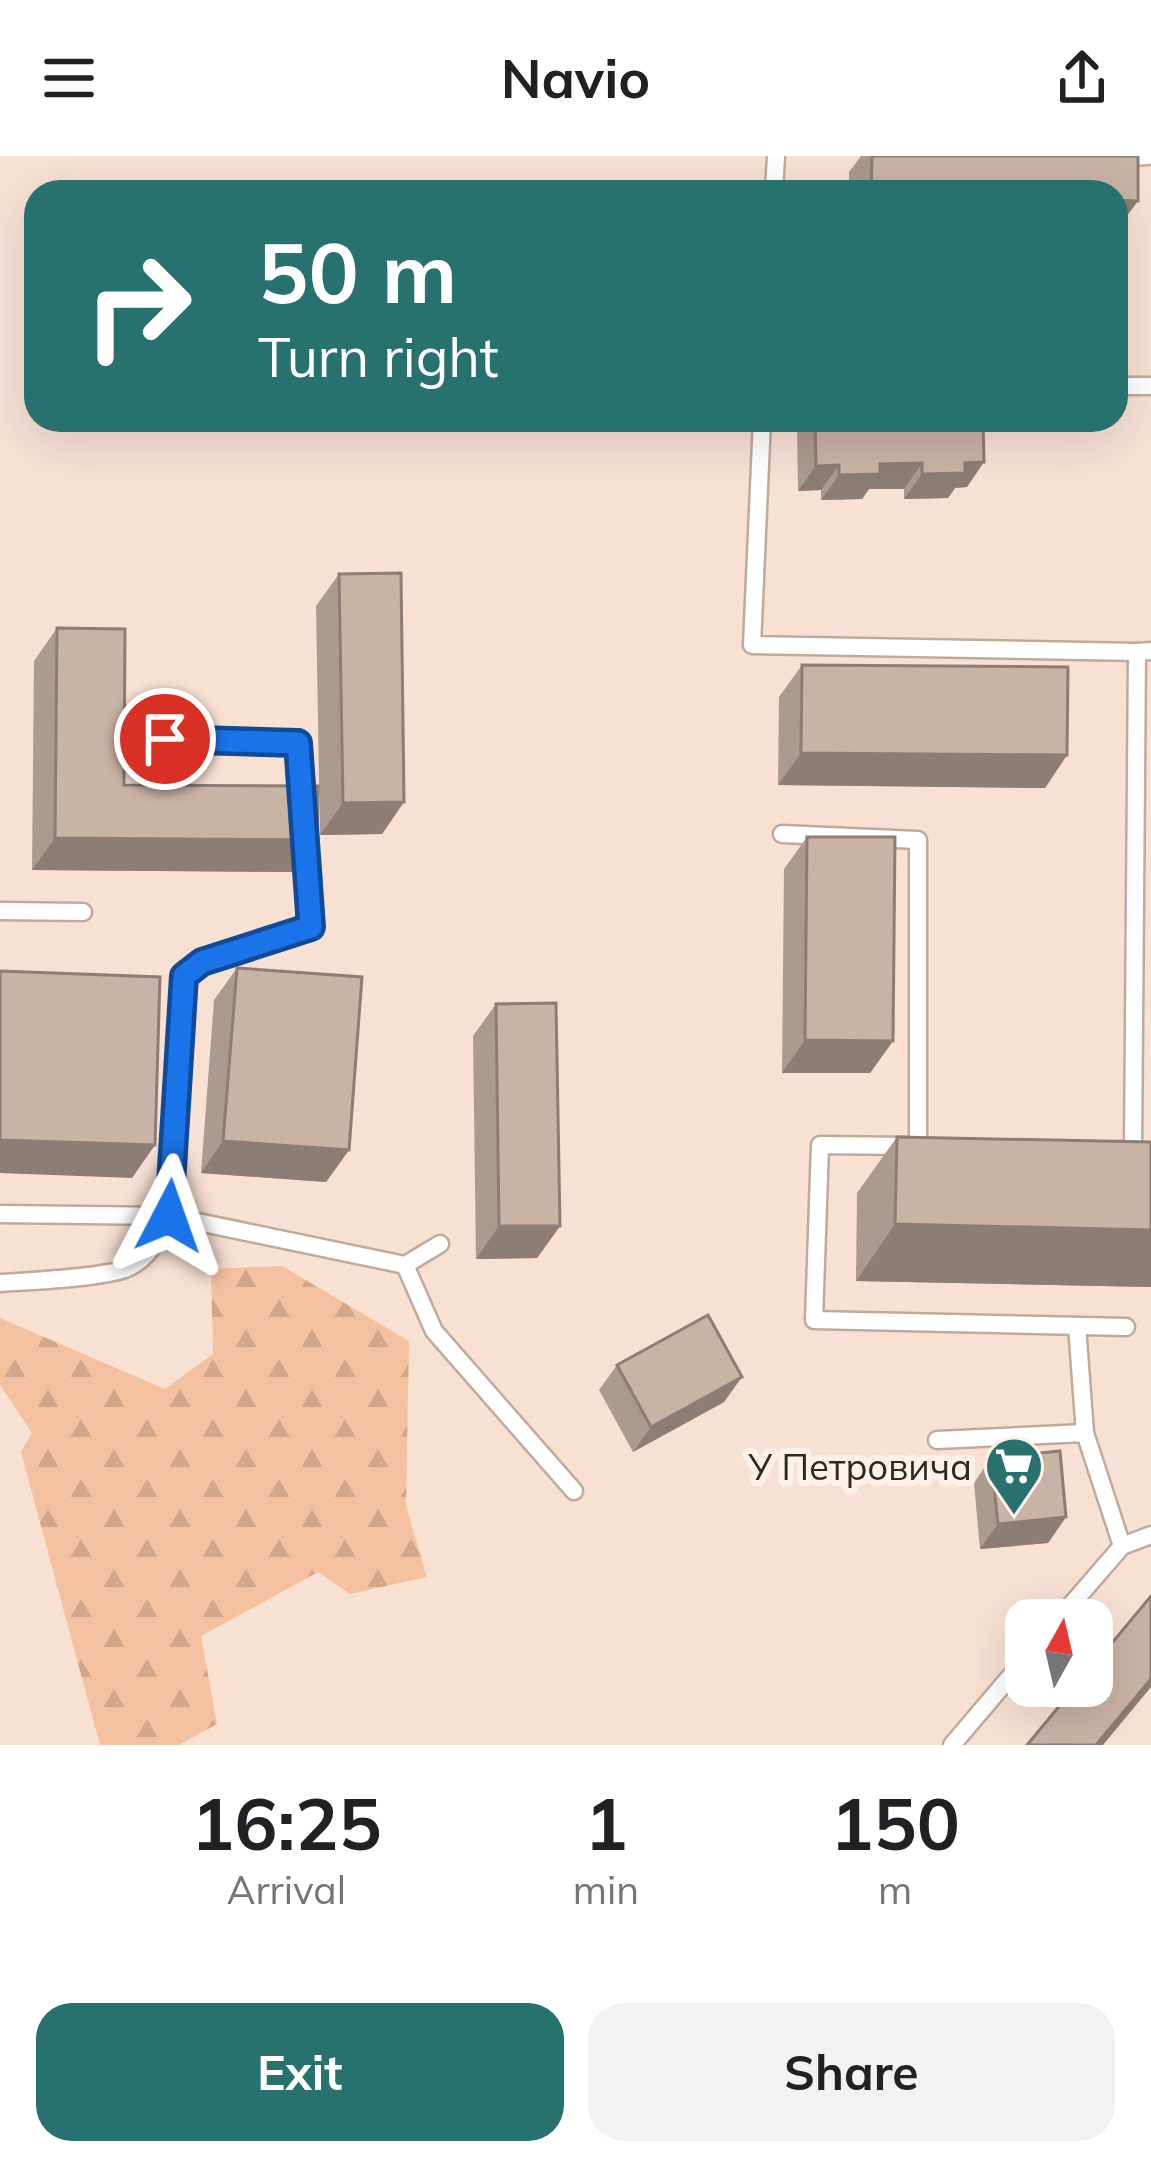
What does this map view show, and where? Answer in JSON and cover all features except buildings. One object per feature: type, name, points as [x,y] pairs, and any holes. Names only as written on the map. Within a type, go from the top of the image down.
[{"type":"lane","points":[[1106,157],[1148,156]]},
{"type":"lane","points":[[761,432],[752,645],[1144,651],[1133,1150],[1109,1150]]},
{"type":"lane","points":[[0,1282],[128,1268],[160,1236],[169,1216],[184,976],[202,962],[311,927],[298,743],[121,737]]},
{"type":"lane","points":[[782,834],[918,840],[918,1147]]},
{"type":"lane","points":[[0,910],[83,912]]},
{"type":"lane","points":[[942,1147],[820,1145],[814,1320],[1126,1327]]},
{"type":"lane","points":[[0,1214],[169,1216],[405,1265],[440,1244]]},
{"type":"lane","points":[[405,1265],[434,1331],[574,1491]]},
{"type":"lane","points":[[1077,1326],[1085,1433],[1122,1546]]},
{"type":"lane","points":[[937,1440],[1085,1433]]},
{"type":"lane","points":[[1076,1599],[1122,1546],[1151,1535]]},
{"type":"lane","points":[[952,1745],[1005,1683]]},
{"type":"green space","points":[[282,1266],[409,1341],[406,1506],[427,1577],[350,1594],[318,1572],[201,1636],[217,1724],[179,1745],[100,1745],[21,1452],[32,1433],[0,1385],[0,1318],[165,1389],[213,1354],[211,1269]]},
{"type":"place","name":"У Петровича","points":[[1014,1517]]},
{"type":"route","points":[[165,739],[298,743],[311,927],[202,962],[184,976],[169,1216]]}]
